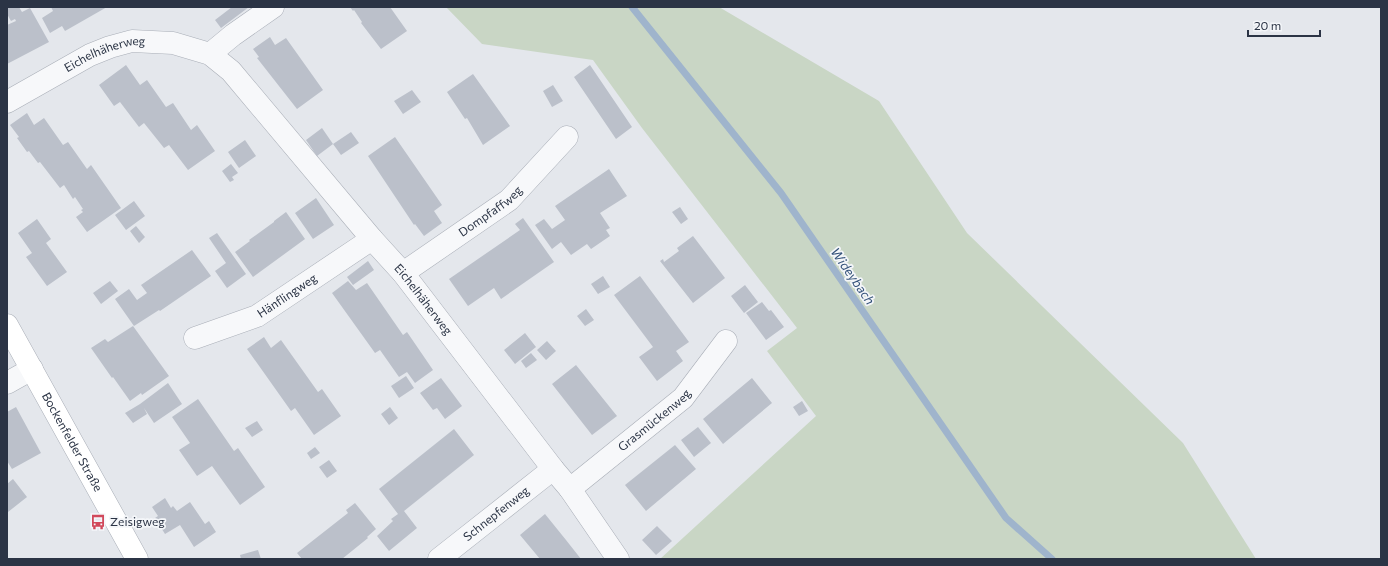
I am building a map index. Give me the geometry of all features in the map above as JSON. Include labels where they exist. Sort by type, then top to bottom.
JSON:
[{"type":"main road","name":"Bockenfelder Straße","points":[[7,325],[137,559]]},
{"type":"street","points":[[210,54],[233,35],[273,7]]},
{"type":"street","name":"Eichelhäherweg","points":[[7,102],[90,55],[110,47],[132,41],[173,43],[210,54],[231,71],[403,274],[570,489],[618,559]]},
{"type":"street","name":"Dompfaffweg","points":[[403,274],[509,200],[567,137]]},
{"type":"street","name":"Hänflingweg","points":[[195,338],[257,316],[372,239]]},
{"type":"street","name":"Grasmückenweg","points":[[570,489],[683,398],[726,341]]},
{"type":"street","points":[[7,384],[32,369]]},
{"type":"street","name":"Schnepfenweg","points":[[439,559],[553,469]]},
{"type":"green space","points":[[446,7],[719,7],[879,101],[967,233],[1183,443],[1256,559],[660,559],[816,416],[767,351],[797,328],[642,128],[593,60],[482,44]]},
{"type":"building","points":[[7,7],[19,7],[22,12],[30,8],[49,42],[7,64],[7,25],[16,21],[15,19],[11,21],[7,14]]},
{"type":"building","points":[[51,7],[107,7],[65,31],[62,26],[50,33],[42,18],[53,11]]},
{"type":"building","points":[[232,7],[249,7],[221,28],[215,20]]},
{"type":"building","points":[[350,7],[390,7],[407,31],[381,49],[361,23],[362,22],[354,10],[353,11]]},
{"type":"building","points":[[270,37],[275,45],[286,38],[323,90],[297,109],[257,58],[259,57],[253,49]]},
{"type":"building","points":[[126,65],[140,85],[147,80],[166,107],[173,103],[191,130],[197,125],[215,151],[188,170],[169,145],[164,148],[144,123],[139,127],[120,102],[114,106],[99,85]]},
{"type":"building","points":[[590,65],[632,127],[616,139],[574,77]]},
{"type":"building","points":[[473,74],[510,126],[483,145],[467,118],[465,119],[447,92]]},
{"type":"building","points":[[553,85],[563,101],[552,107],[543,91]]},
{"type":"building","points":[[412,90],[421,102],[403,114],[394,101]]},
{"type":"building","points":[[27,113],[34,125],[44,118],[63,145],[68,142],[87,169],[91,165],[121,208],[87,232],[76,217],[83,212],[81,210],[83,209],[75,197],[73,199],[64,185],[60,188],[40,162],[38,163],[29,151],[27,152],[17,138],[19,137],[10,125]]},
{"type":"building","points":[[322,128],[333,144],[317,156],[306,140]]},
{"type":"building","points":[[351,132],[359,143],[341,155],[333,144]]},
{"type":"building","points":[[395,137],[442,205],[434,211],[442,223],[424,236],[415,224],[414,225],[368,156]]},
{"type":"building","points":[[245,140],[256,156],[239,168],[228,152]]},
{"type":"building","points":[[231,164],[238,173],[232,177],[234,180],[230,182],[222,171]]},
{"type":"building","points":[[609,169],[627,196],[600,213],[610,228],[606,230],[610,236],[591,249],[587,244],[571,255],[561,242],[552,249],[535,225],[544,219],[552,229],[565,220],[555,206]]},
{"type":"building","points":[[316,198],[334,225],[313,239],[295,213]]},
{"type":"building","points":[[134,201],[145,216],[126,230],[115,215]]},
{"type":"building","points":[[680,207],[688,219],[681,224],[672,212]]},
{"type":"building","points":[[286,212],[305,239],[253,277],[235,252]]},
{"type":"building","points":[[523,218],[554,262],[501,299],[494,288],[468,306],[449,279],[520,230],[515,224]]},
{"type":"building","points":[[37,219],[51,239],[46,243],[67,272],[47,286],[26,257],[32,253],[18,233]]},
{"type":"building","points":[[136,226],[145,237],[139,243],[130,231]]},
{"type":"building","points":[[217,233],[246,274],[227,288],[215,271],[226,263],[209,238]]},
{"type":"building","points":[[693,236],[725,278],[693,303],[660,261],[663,259],[664,262],[679,251],[677,248]]},
{"type":"building","points":[[192,250],[211,276],[160,311],[159,310],[134,326],[115,299],[129,289],[137,300],[147,293],[141,285]]},
{"type":"building","points":[[368,261],[374,270],[353,285],[347,277]]},
{"type":"building","points":[[603,276],[610,287],[598,294],[591,284]]},
{"type":"building","points":[[640,276],[689,342],[676,351],[683,361],[657,381],[639,357],[653,347],[614,295]]},
{"type":"building","points":[[110,281],[118,291],[101,304],[93,293]]},
{"type":"building","points":[[348,281],[356,290],[367,283],[403,335],[407,332],[433,370],[415,383],[407,372],[399,377],[380,350],[375,353],[332,293]]},
{"type":"building","points":[[745,285],[758,302],[744,313],[731,296]]},
{"type":"building","points":[[762,302],[769,311],[771,310],[784,327],[766,340],[746,313]]},
{"type":"building","points":[[586,309],[594,320],[585,326],[577,316]]},
{"type":"building","points":[[133,326],[169,376],[142,395],[141,393],[130,401],[91,348],[105,339],[108,342]]},
{"type":"building","points":[[525,333],[536,347],[515,364],[504,350]]},
{"type":"building","points":[[264,337],[271,348],[281,340],[318,392],[322,389],[341,416],[314,435],[295,408],[291,411],[247,349]]},
{"type":"building","points":[[547,341],[556,351],[546,360],[537,350]]},
{"type":"building","points":[[531,353],[537,360],[526,368],[521,361]]},
{"type":"building","points":[[576,365],[617,416],[592,435],[552,384]]},
{"type":"building","points":[[406,376],[414,388],[399,398],[391,386]]},
{"type":"building","points":[[441,378],[462,406],[445,419],[437,408],[433,410],[420,393]]},
{"type":"building","points":[[752,378],[772,403],[723,444],[703,419]]},
{"type":"building","points":[[168,383],[182,404],[154,423],[144,408],[147,414],[133,423],[125,413],[140,404]]},
{"type":"building","points":[[198,399],[234,451],[238,448],[265,487],[240,505],[212,466],[197,476],[179,450],[190,443],[172,417]]},
{"type":"building","points":[[802,401],[808,411],[799,416],[793,407]]},
{"type":"building","points":[[16,407],[41,453],[12,469],[7,461],[7,412]]},
{"type":"building","points":[[390,407],[398,418],[389,425],[381,414]]},
{"type":"building","points":[[257,421],[263,430],[252,437],[245,428]]},
{"type":"building","points":[[698,427],[711,443],[694,457],[681,440]]},
{"type":"building","points":[[454,429],[474,455],[404,511],[417,528],[389,551],[377,536],[393,521],[391,519],[398,514],[379,489]]},
{"type":"building","points":[[675,445],[696,469],[646,511],[625,485]]},
{"type":"building","points":[[315,447],[320,453],[311,459],[307,453]]},
{"type":"building","points":[[329,460],[337,471],[327,478],[319,467]]},
{"type":"building","points":[[13,479],[27,497],[8,512],[7,484]]},
{"type":"building","points":[[165,498],[171,508],[173,506],[177,511],[190,502],[205,524],[209,521],[216,532],[194,547],[180,525],[165,534],[155,518],[158,516],[152,507]]},
{"type":"building","points":[[355,503],[376,529],[367,537],[368,538],[342,559],[302,559],[297,553],[348,513],[346,510]]},
{"type":"building","points":[[545,514],[581,559],[540,559],[520,535]]},
{"type":"building","points":[[657,526],[672,541],[656,555],[642,540]]},
{"type":"building","points":[[258,550],[261,559],[241,559],[240,555]]},
{"type":"waterway","name":"Wideybach","points":[[632,7],[781,193],[1006,518],[1052,559]]},
{"type":"place","name":"Zeisigweg","points":[[98,522]]}]
